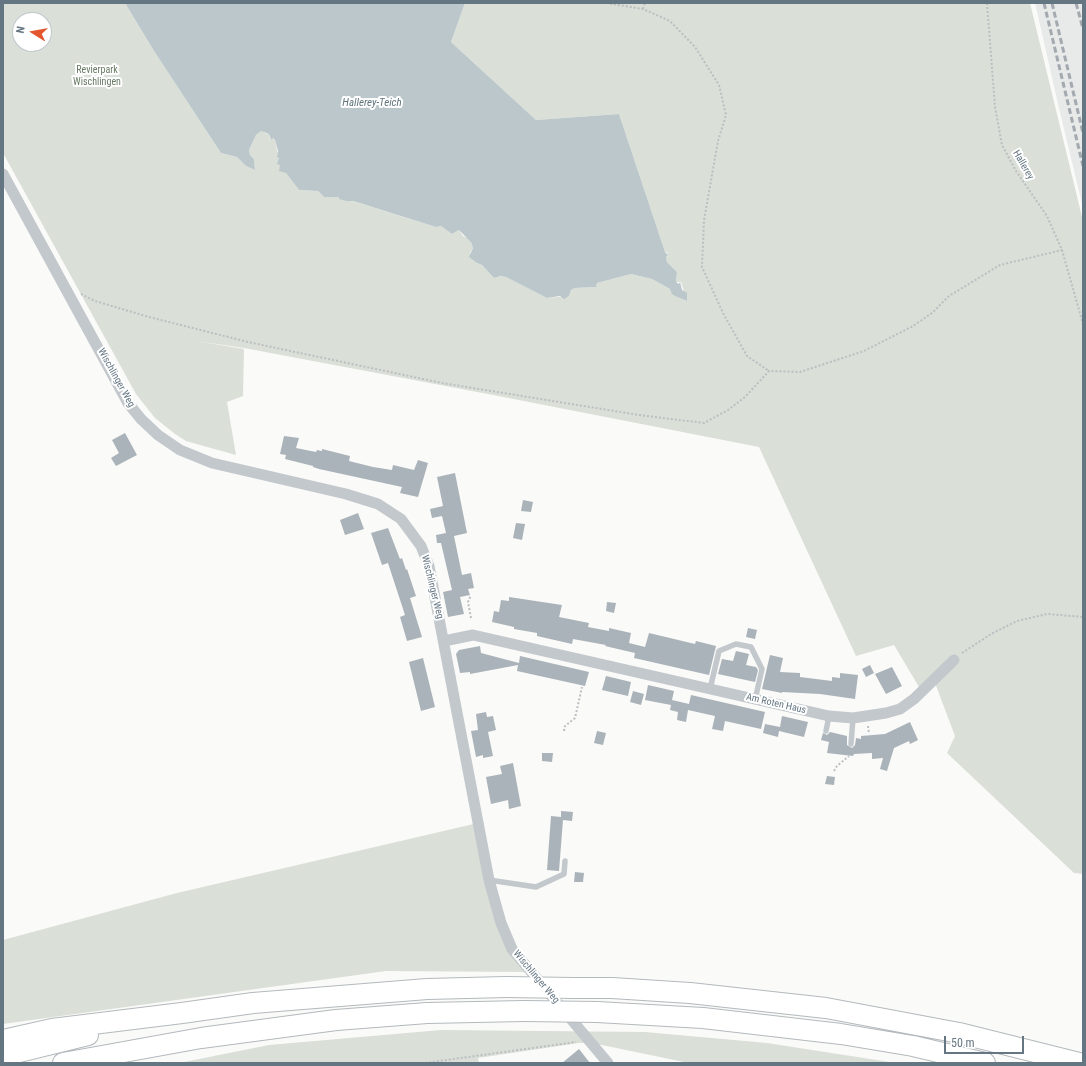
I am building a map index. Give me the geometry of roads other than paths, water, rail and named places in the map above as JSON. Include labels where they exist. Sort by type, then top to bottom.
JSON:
[{"type":"highway","points":[[3,1040],[52,1029],[253,1003],[333,995],[506,987],[612,988],[690,993],[826,1008],[959,1033],[1079,1063]]},
{"type":"highway","points":[[63,1063],[201,1038],[336,1020],[427,1013],[524,1011],[597,1012],[703,1018],[841,1034],[913,1046],[985,1063]]},
{"type":"highway","points":[[3,1056],[182,1013]]},
{"type":"highway","points":[[98,1063],[134,1050]]},
{"type":"street","name":"Wischlinger Weg","points":[[3,174],[128,403],[141,419],[170,444],[193,456],[212,463],[346,494],[378,504],[401,519],[421,546],[429,566],[444,641],[457,719],[489,880],[501,923],[512,949],[608,1063]]},
{"type":"street","name":"Am Roten Haus","points":[[444,641],[473,635],[828,716],[853,718],[886,713],[900,709],[914,699],[954,660]]},
{"type":"lane","points":[[710,689],[719,651],[736,644],[751,647],[762,669],[755,700]]},
{"type":"lane","points":[[826,731],[828,716]]},
{"type":"lane","points":[[851,744],[853,718]]},
{"type":"lane","points":[[489,880],[536,887],[564,874],[566,861]]},
{"type":"water","name":"Hallerey-Teich","points":[[125,3],[465,3],[451,42],[536,120],[619,114],[665,252],[667,254],[669,253],[666,257],[667,262],[677,272],[676,282],[679,284],[680,282],[682,290],[687,293],[687,301],[672,294],[670,289],[652,279],[631,274],[597,283],[596,287],[575,288],[571,290],[569,296],[564,299],[560,296],[547,298],[506,277],[501,276],[494,278],[482,265],[469,257],[473,248],[471,242],[459,230],[452,234],[441,226],[436,227],[353,201],[339,199],[339,197],[324,197],[318,191],[299,190],[286,173],[279,171],[280,165],[277,164],[279,158],[277,157],[278,151],[275,140],[273,138],[271,140],[269,134],[261,131],[256,135],[249,150],[250,155],[254,159],[255,170],[246,166],[237,157],[221,153],[154,51]]},
{"type":"railway","points":[[1044,3],[1083,166]]},
{"type":"railway","points":[[1052,3],[1083,133]]},
{"type":"railway","points":[[1076,3],[1083,29]]},
{"type":"park label","name":"Revierpark Wischlingen","points":[[97,76]]}]
